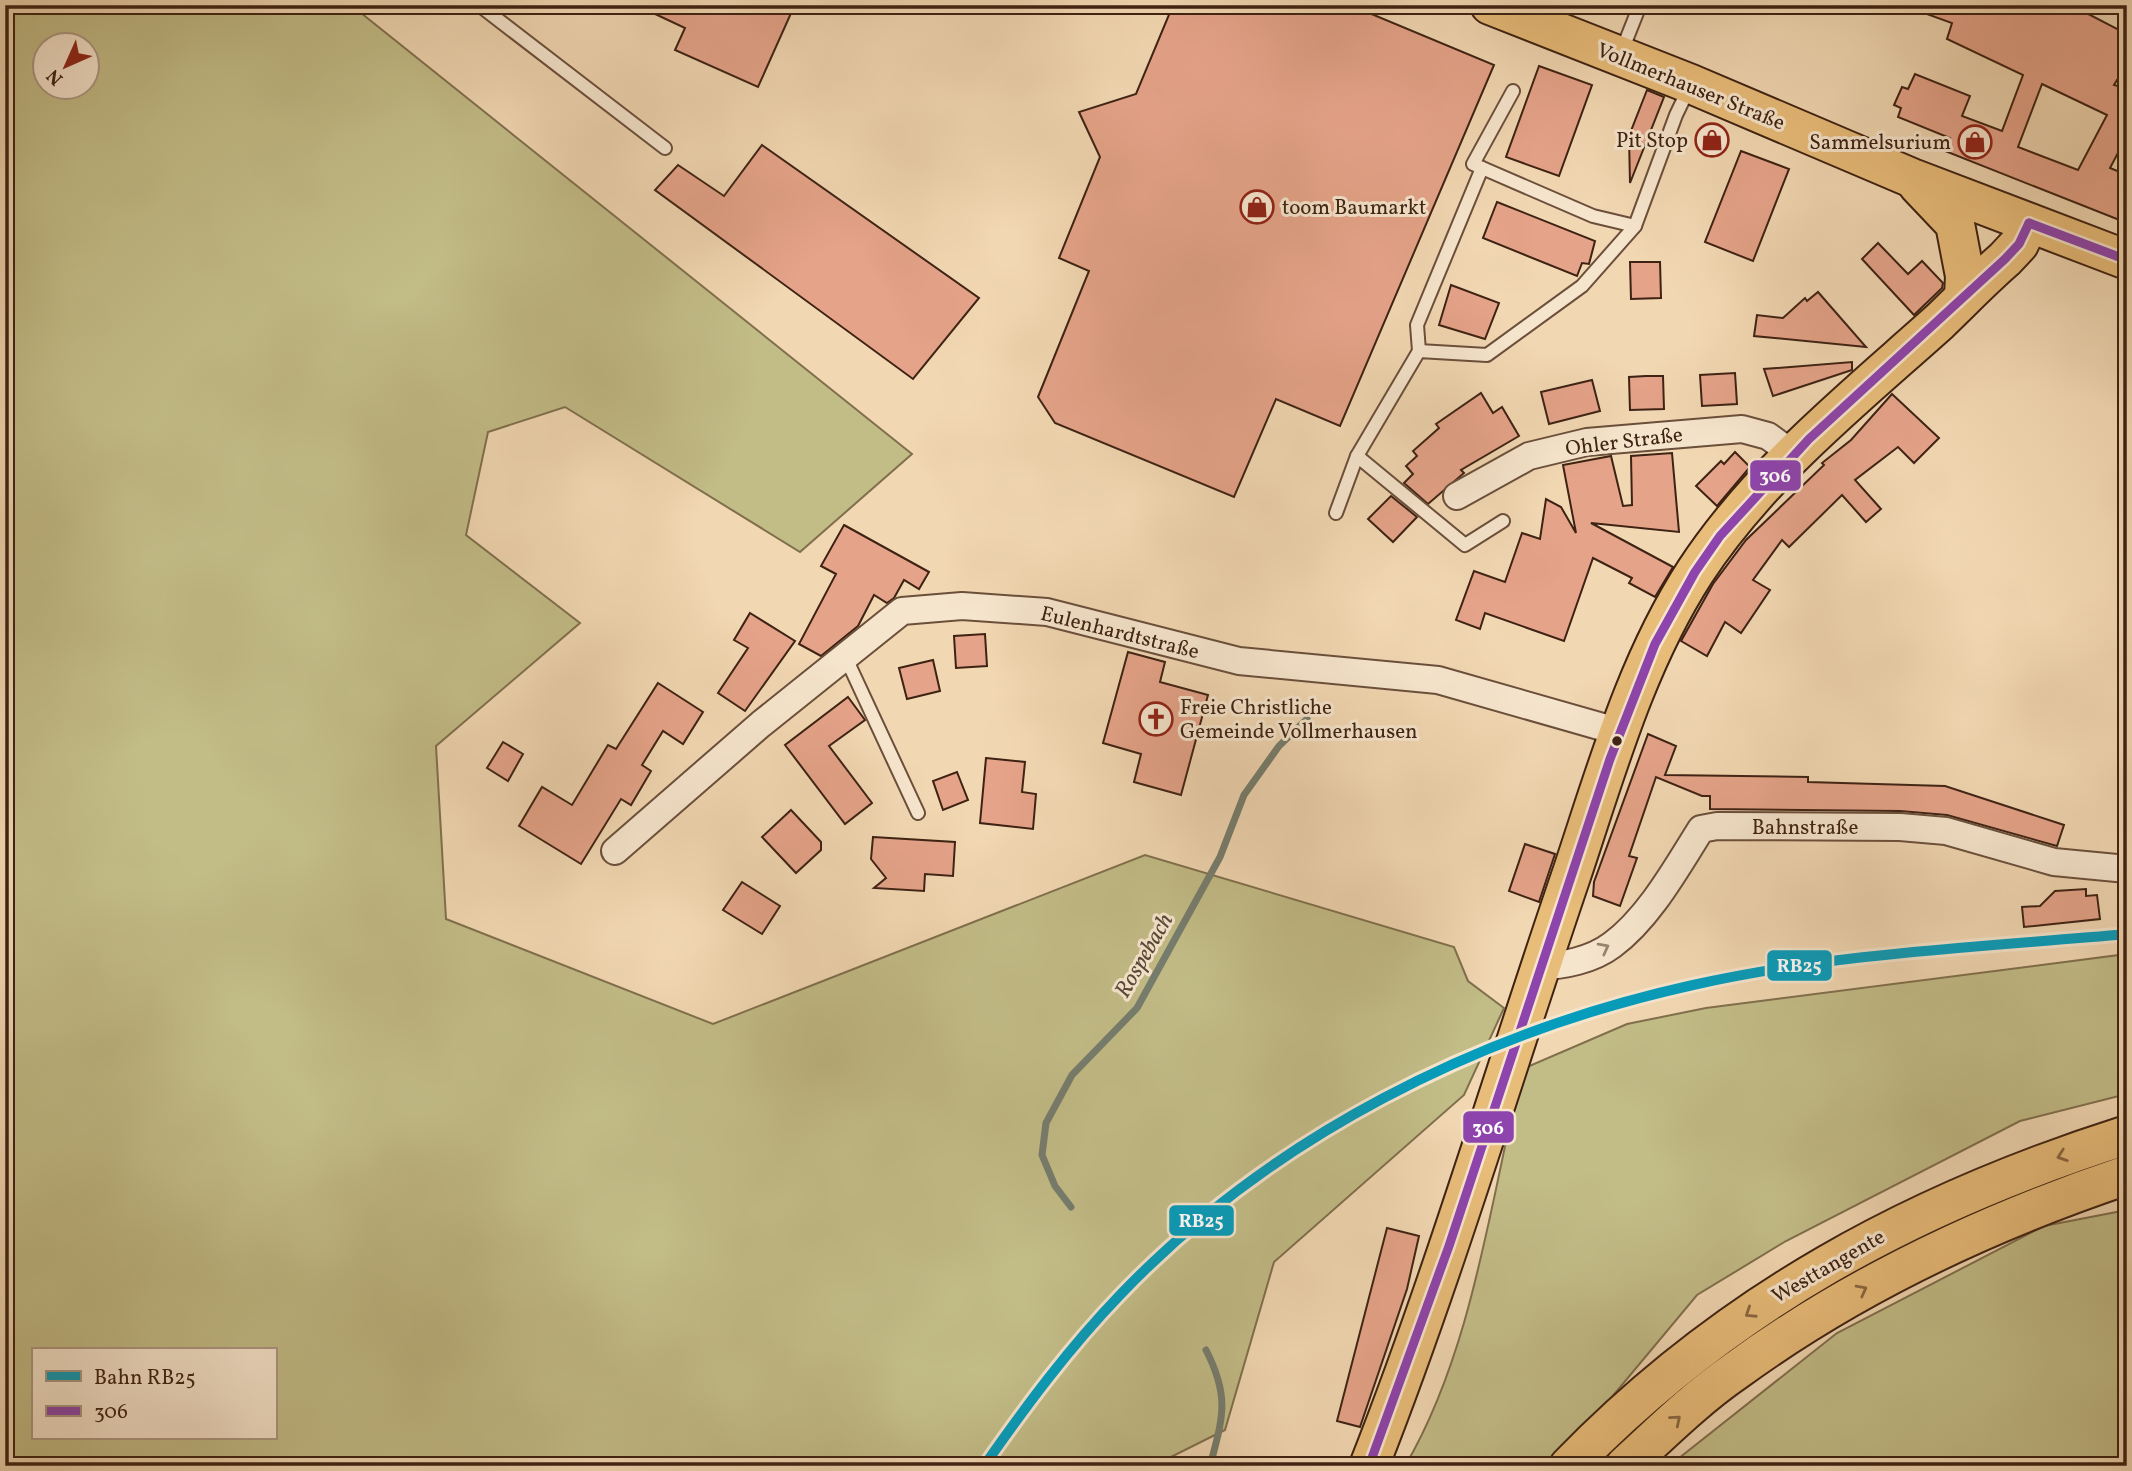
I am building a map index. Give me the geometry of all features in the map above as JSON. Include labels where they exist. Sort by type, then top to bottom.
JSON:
[{"type":"main road","name":"Vollmerhauser Straße","points":[[1490,5],[1691,84],[1912,178],[2127,260]]},
{"type":"main road","points":[[1912,178],[1955,223],[1965,276],[1964,296]]},
{"type":"main road","points":[[1366,1461],[1408,1370],[1540,966],[1620,732],[1650,653],[1696,570],[1739,514],[1852,396],[2019,244],[2029,223]]},
{"type":"main road","name":"Westtangente","points":[[1570,1466],[1595,1439],[1713,1337],[1819,1269],[1913,1217],[2056,1157],[2127,1135]]},
{"type":"main road","name":"Westtangente","points":[[1625,1466],[1732,1372],[1839,1303],[1946,1246],[2053,1200],[2127,1175]]},
{"type":"street","name":"Ohler Straße","points":[[1457,496],[1529,456],[1587,442],[1742,429],[1768,436],[1794,455]]},
{"type":"street","name":"Eulenhardtstraße","points":[[615,851],[761,723],[902,611],[962,606],[1047,612],[1239,662],[1438,680],[1620,732]]},
{"type":"street","name":"Bahnstraße","points":[[1540,966],[1562,966],[1611,946],[1642,915],[1701,829],[1717,826],[1900,827],[1946,831],[2054,862],[2127,869]]},
{"type":"lane","points":[[479,5],[665,148]]},
{"type":"lane","points":[[1619,56],[1640,5]]},
{"type":"lane","points":[[1419,351],[1487,355],[1582,286],[1635,226],[1676,115],[1691,84]]},
{"type":"lane","points":[[1513,91],[1473,164],[1592,216],[1635,226]]},
{"type":"lane","points":[[1336,513],[1357,456],[1419,351],[1417,325],[1482,168]]},
{"type":"lane","points":[[1357,456],[1465,545],[1503,521]]},
{"type":"lane","points":[[845,656],[918,813]]},
{"type":"shaded area","points":[[5,5],[351,5],[912,454],[800,552],[565,407],[488,432],[466,535],[580,623],[436,746],[446,919],[713,1024],[1145,855],[1454,947],[1468,981],[1504,1008],[1464,1095],[1274,1262],[1225,1430],[1153,1466],[5,1466]]},
{"type":"shaded area","points":[[2127,954],[2127,1094],[2020,1121],[1786,1241],[1697,1295],[1581,1434],[1548,1466],[1405,1466],[1427,1424],[1460,1335],[1474,1288],[1515,1100],[1527,1067],[1627,1024],[1706,1008]]},
{"type":"shaded area","points":[[2127,1210],[2127,1466],[1669,1466],[1837,1333],[2044,1226]]},
{"type":"building","points":[[636,5],[778,5],[792,11],[758,87],[675,50],[685,28]]},
{"type":"building","name":"toom Baumarkt","points":[[1173,5],[1350,5],[1494,65],[1340,426],[1276,399],[1234,497],[1055,423],[1038,397],[1089,271],[1059,258],[1100,157],[1079,112],[1136,94]]},
{"type":"building","points":[[1911,5],[2071,5],[2127,34],[2127,64],[2114,85],[2121,87],[2127,77],[2127,136],[2110,168],[2127,175],[2127,223],[1945,151],[1950,138],[1898,117],[1901,108],[1894,105],[1902,87],[1908,89],[1915,74],[1970,96],[1962,116],[2002,131],[2023,75],[1947,39],[1952,23],[1910,8]],"holes":[[[2042,84],[2107,115],[2078,170],[2018,147]]]},
{"type":"building","points":[[1539,66],[1592,85],[1559,176],[1506,157]]},
{"type":"building","points":[[1647,90],[1664,97],[1630,183],[1629,136]]},
{"type":"building","points":[[762,145],[979,298],[913,379],[655,190],[678,165],[724,196]]},
{"type":"building","points":[[1741,151],[1789,169],[1753,261],[1705,242]]},
{"type":"building","points":[[1497,202],[1595,241],[1589,264],[1582,263],[1577,276],[1483,238]]},
{"type":"building","points":[[1878,243],[1908,274],[1922,261],[1943,283],[1942,288],[1914,315],[1862,259]]},
{"type":"building","points":[[1630,262],[1660,262],[1661,298],[1631,299]]},
{"type":"building","points":[[1451,285],[1499,303],[1485,339],[1439,325]]},
{"type":"building","points":[[1818,292],[1866,347],[1754,336],[1757,315],[1783,318],[1805,298],[1807,301]]},
{"type":"building","points":[[1852,362],[1852,370],[1773,396],[1764,369]]},
{"type":"building","points":[[1735,373],[1737,404],[1702,406],[1700,375]]},
{"type":"building","points":[[1663,376],[1664,409],[1630,410],[1629,377]]},
{"type":"building","points":[[1592,380],[1600,411],[1549,424],[1541,392]]},
{"type":"building","points":[[1481,393],[1493,413],[1502,407],[1519,436],[1461,470],[1464,473],[1428,504],[1404,483],[1413,474],[1406,466],[1417,456],[1413,451],[1439,428],[1436,424]]},
{"type":"building","points":[[1892,394],[1939,438],[1914,463],[1898,447],[1855,480],[1881,509],[1866,522],[1842,495],[1789,547],[1782,540],[1753,580],[1770,590],[1741,633],[1725,622],[1707,656],[1681,641],[1713,584],[1746,540],[1824,465],[1822,463],[1851,440]]},
{"type":"building","points":[[1735,452],[1750,467],[1717,506],[1696,486],[1721,461],[1724,464]]},
{"type":"building","points":[[1672,453],[1679,532],[1591,523],[1673,567],[1655,597],[1629,583],[1632,578],[1593,558],[1564,641],[1485,613],[1480,629],[1456,620],[1474,571],[1505,582],[1522,533],[1540,539],[1546,499],[1561,507],[1576,533],[1563,465],[1611,456],[1623,506],[1632,505],[1631,456]]},
{"type":"building","points":[[1391,496],[1417,517],[1393,542],[1368,519]]},
{"type":"building","points":[[844,525],[929,572],[919,589],[904,580],[894,598],[887,603],[874,595],[858,626],[821,656],[799,644],[836,574],[821,566]]},
{"type":"building","points":[[750,613],[795,641],[745,711],[718,693],[748,648],[734,640]]},
{"type":"building","points":[[985,634],[987,666],[956,668],[954,636]]},
{"type":"building","name":"Freie Christliche Gemeinde Vollmerhausen","points":[[1128,652],[1165,662],[1160,682],[1208,695],[1181,795],[1134,782],[1141,754],[1103,743]]},
{"type":"building","points":[[933,660],[940,691],[907,699],[899,668]]},
{"type":"building","points":[[658,683],[703,712],[683,744],[663,731],[642,765],[651,771],[631,805],[621,799],[581,864],[519,826],[542,787],[572,805],[608,745],[616,749]]},
{"type":"building","points":[[848,697],[865,720],[829,746],[872,803],[845,824],[785,745]]},
{"type":"building","points":[[1648,734],[1676,746],[1665,775],[1808,777],[1808,782],[1945,786],[2064,825],[2057,846],[1947,815],[1900,811],[1710,809],[1710,796],[1702,796],[1656,777],[1629,856],[1637,858],[1620,906],[1593,896],[1594,882]]},
{"type":"building","points":[[503,742],[523,754],[508,781],[487,768]]},
{"type":"building","points":[[986,758],[1025,762],[1022,792],[1036,794],[1033,829],[980,823]]},
{"type":"building","points":[[957,772],[968,800],[943,810],[933,781]]},
{"type":"building","points":[[791,810],[821,842],[821,850],[796,873],[762,837]]},
{"type":"building","points":[[873,837],[955,842],[953,876],[925,874],[924,891],[874,888],[886,878],[871,859]]},
{"type":"building","points":[[1525,844],[1555,854],[1539,902],[1509,891]]},
{"type":"building","points":[[742,882],[780,906],[762,934],[723,910]]},
{"type":"building","points":[[2086,889],[2086,896],[2097,895],[2100,919],[2024,927],[2022,907],[2040,906],[2055,891]]},
{"type":"building","points":[[1387,1228],[1419,1236],[1407,1289],[1360,1427],[1337,1421]]},
{"type":"waterway","name":"Rospebach","points":[[1071,1207],[1055,1186],[1042,1155],[1046,1123],[1072,1075],[1137,1008],[1220,857],[1244,795],[1279,746],[1307,719]]},
{"type":"waterway","name":"Rospebach","points":[[1206,1350],[1219,1381],[1222,1407],[1210,1466]]},
{"type":"waterway","points":[[5,1465],[15,1466]]},
{"type":"rail line","name":"RB25","points":[[984,1466],[1083,1336],[1120,1295],[1180,1238],[1244,1186],[1312,1139],[1384,1098],[1458,1062],[1535,1031],[1613,1005],[1746,974],[1909,952],[2127,934]]},
{"type":"transit line","name":"306","points":[[2029,223],[2127,260]]},
{"type":"transit line","name":"306","points":[[1369,1466],[1449,1246],[1610,759],[1655,644],[1695,572],[1720,536],[1809,439],[2005,259],[2019,244],[2029,223]]},
{"type":"place","name":"Pit Stop","points":[[1712,140]]},
{"type":"place","name":"Sammelsurium","points":[[1975,142]]},
{"type":"place","name":"toom Baumarkt","points":[[1257,207]]},
{"type":"place","name":"Freie Christliche Gemeinde Vollmerhausen","points":[[1156,719]]}]
